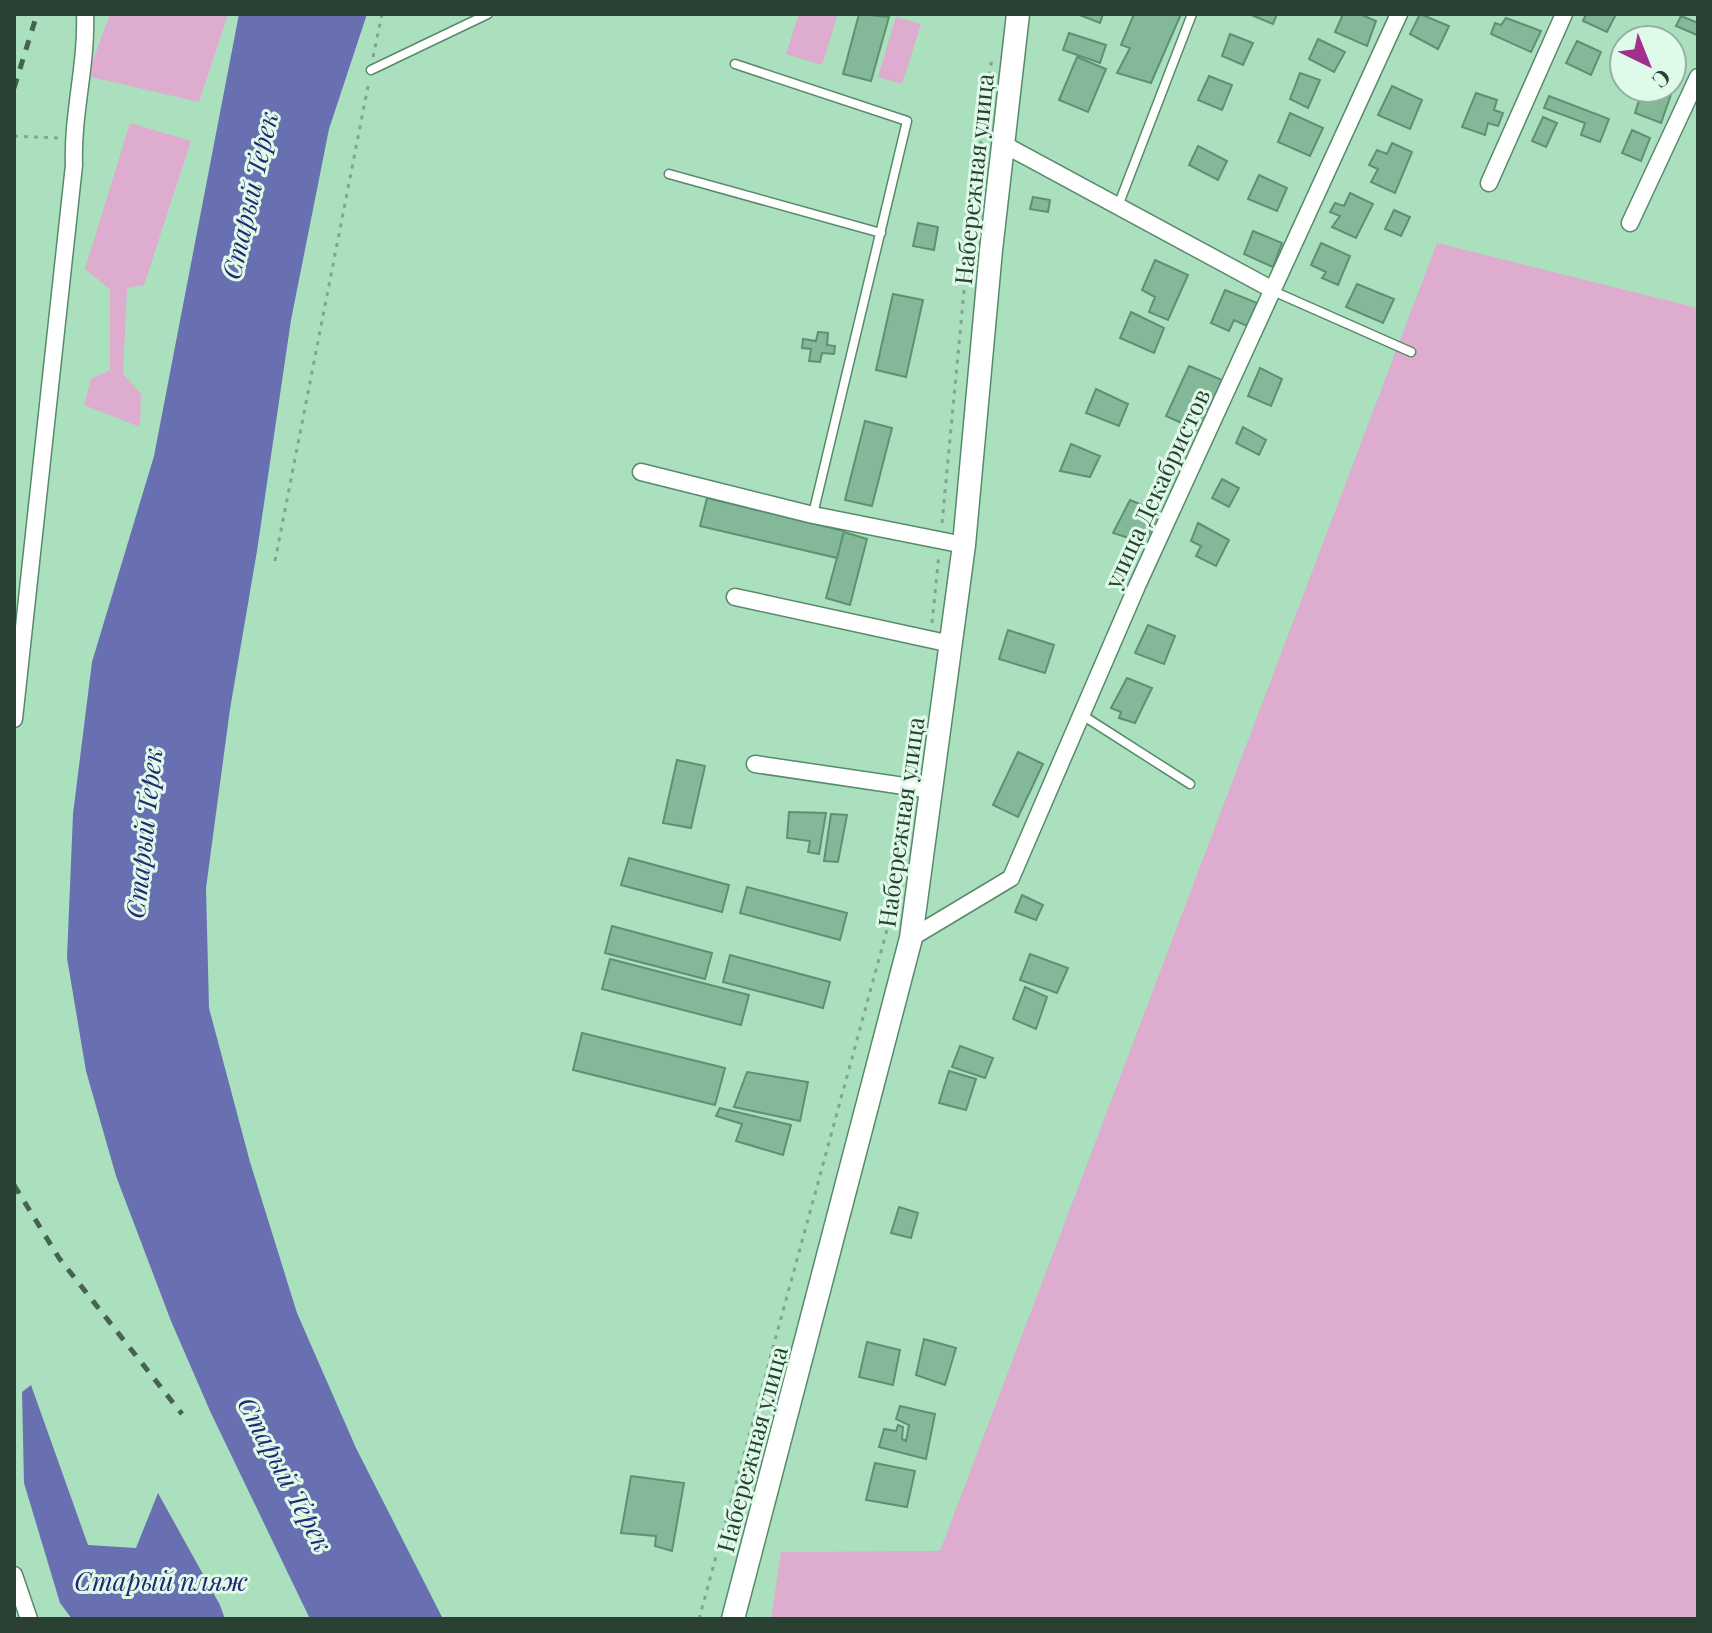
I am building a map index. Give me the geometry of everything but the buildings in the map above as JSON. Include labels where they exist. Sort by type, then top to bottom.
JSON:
[{"type":"main road","name":"Набережная улица","points":[[733,1619],[911,938],[917,788],[941,639],[964,545],[1018,14]]},
{"type":"street","points":[[14,719],[74,165],[73,138],[86,43],[85,14]]},
{"type":"street","name":"улица Декабристов","points":[[911,938],[1011,878],[1144,571],[1399,14]]},
{"type":"street","points":[[1489,183],[1564,14]]},
{"type":"street","points":[[1630,223],[1698,77]]},
{"type":"street","points":[[1003,144],[1273,290]]},
{"type":"street","points":[[641,472],[813,515],[964,545]]},
{"type":"street","points":[[735,597],[941,639]]},
{"type":"street","points":[[755,764],[917,788]]},
{"type":"street","points":[[14,1575],[29,1619]]},
{"type":"lane","points":[[371,70],[488,14]]},
{"type":"lane","points":[[1118,206],[1192,14]]},
{"type":"lane","points":[[735,64],[907,121],[813,515]]},
{"type":"lane","points":[[669,174],[881,233]]},
{"type":"lane","points":[[1273,290],[1411,352]]},
{"type":"lane","points":[[1081,714],[1190,784]]},
{"type":"path","points":[[275,561],[382,14]]},
{"type":"path","points":[[941,639],[940,540],[971,217],[994,45]]},
{"type":"path","points":[[14,136],[73,138]]},
{"type":"path","points":[[699,1619],[891,915],[917,788],[916,750]]},
{"type":"shaded area","points":[[110,14],[228,14],[199,102],[87,76]]},
{"type":"shaded area","points":[[799,14],[837,17],[822,65],[786,54]]},
{"type":"shaded area","points":[[896,17],[921,24],[902,84],[878,77]]},
{"type":"shaded area","points":[[130,123],[191,141],[144,285],[127,288],[123,374],[141,394],[140,427],[84,405],[91,379],[110,370],[110,289],[85,269]]},
{"type":"shaded area","points":[[1437,243],[1698,308],[1698,1619],[771,1619],[781,1552],[940,1551]]},
{"type":"water","name":"Старый Терек","points":[[239,14],[367,14],[329,129],[291,320],[230,709],[206,888],[209,1008],[250,1162],[297,1313],[356,1448],[443,1619],[310,1619],[210,1411],[171,1321],[116,1176],[86,1071],[67,958],[73,814],[92,662],[154,456]]},
{"type":"water","name":"Старый пляж","points":[[31,1385],[88,1545],[136,1548],[158,1493],[225,1619],[72,1619],[60,1603],[24,1483],[22,1392]]},
{"type":"railway","points":[[14,88],[37,14]]},
{"type":"railway","points":[[14,1185],[59,1258],[182,1414]]}]
